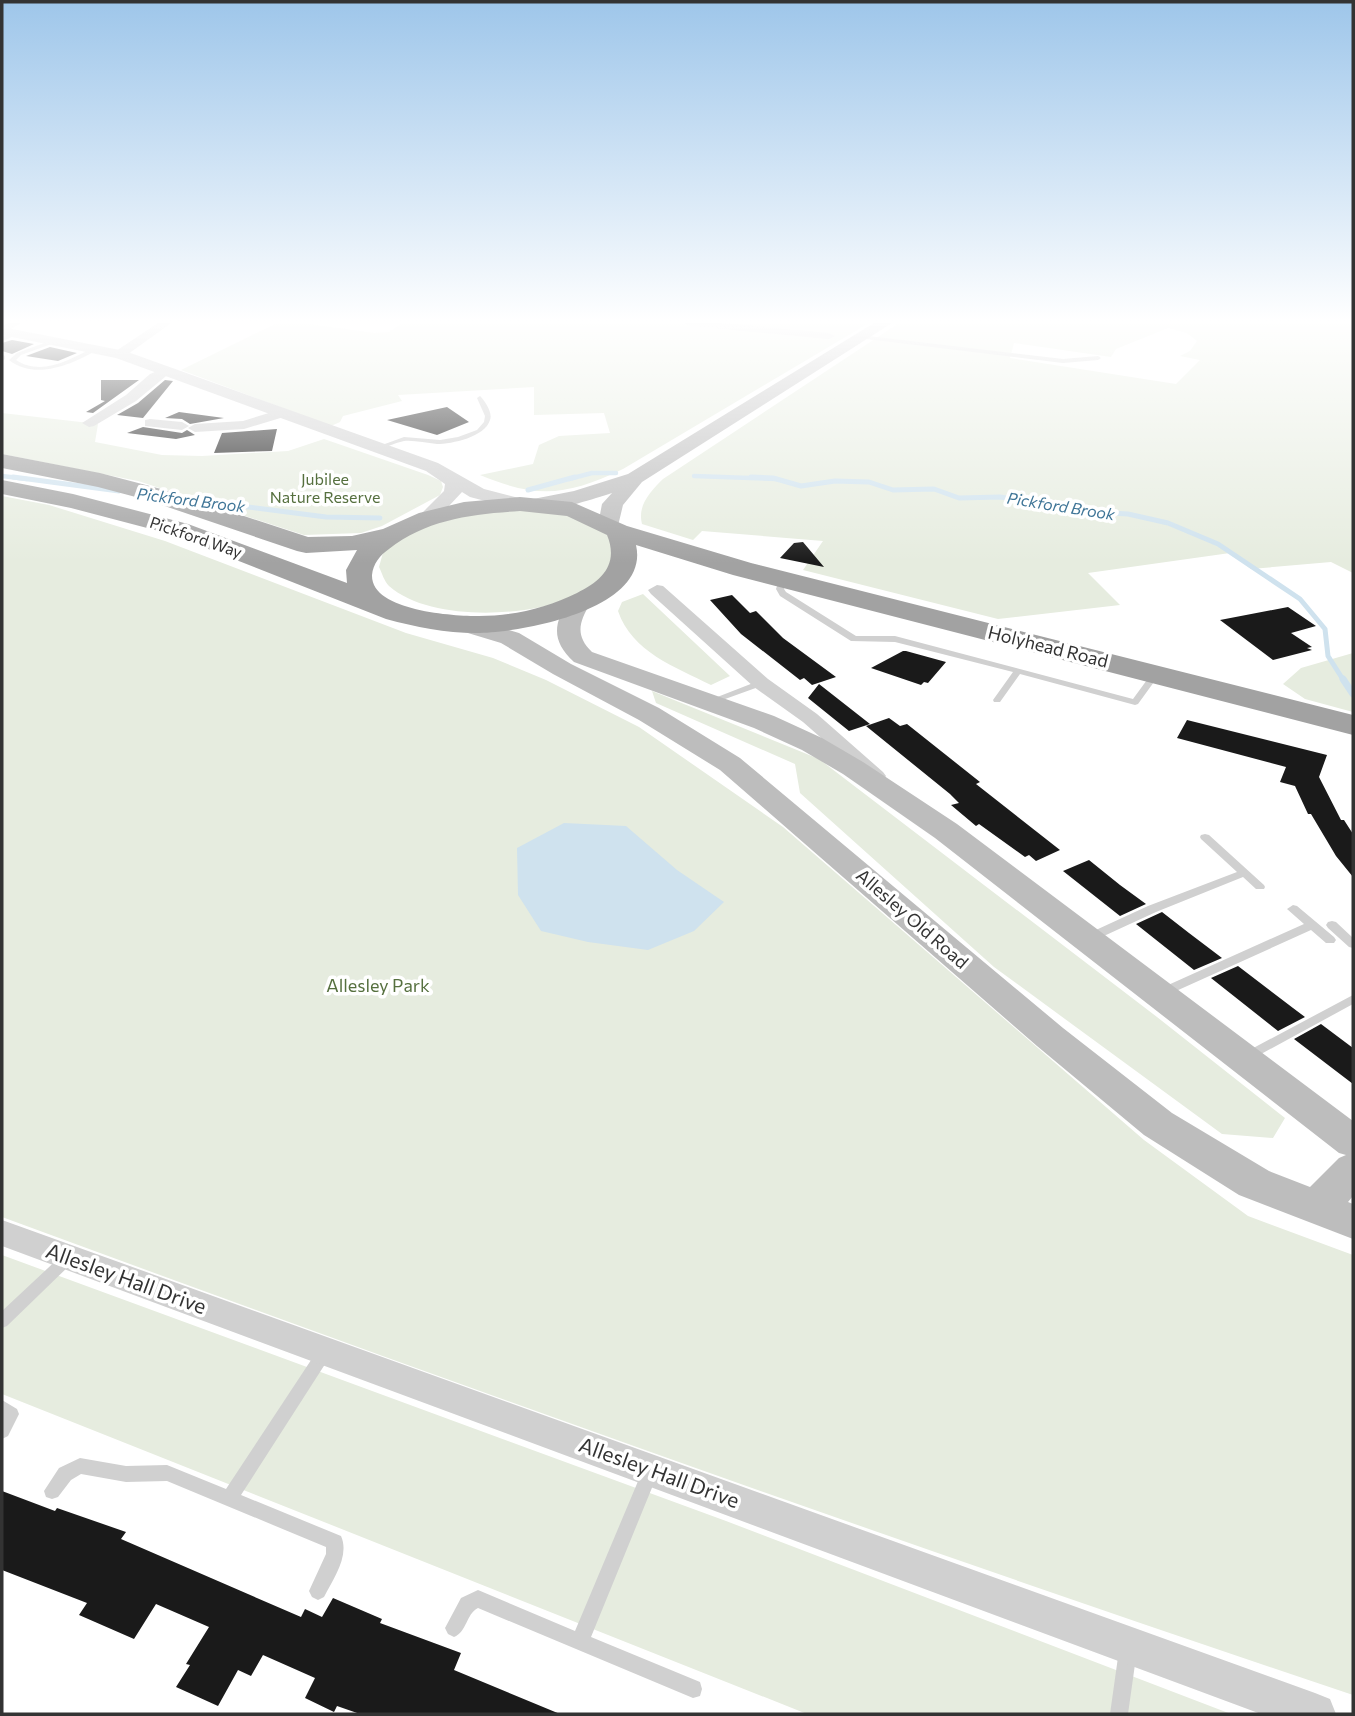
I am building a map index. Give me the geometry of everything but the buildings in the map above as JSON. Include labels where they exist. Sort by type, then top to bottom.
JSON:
[{"type":"highway","name":"Pickford Way","points":[[2,461],[156,495],[284,540],[306,545],[352,544],[392,534]]},
{"type":"highway","name":"Pickford Way","points":[[2,486],[73,501],[179,529],[415,618],[467,625]]},
{"type":"highway","name":"Holyhead Road","points":[[392,534],[427,518],[478,507],[527,504],[572,509],[613,528],[743,569],[1353,725]]},
{"type":"highway","points":[[613,528],[626,554],[625,566],[618,579]]},
{"type":"highway","points":[[384,607],[367,594],[360,584],[359,574],[369,553],[392,534]]},
{"type":"highway","name":"Holyhead Road","points":[[467,625],[524,620],[578,604],[618,579],[641,569],[693,564],[743,569]]},
{"type":"main road","points":[[527,504],[590,494],[635,478],[755,403]]},
{"type":"main road","points":[[613,528],[613,504],[635,478]]},
{"type":"main road","points":[[578,604],[570,616],[566,632],[572,648],[583,657],[711,701],[812,744],[902,800],[1353,1142]]},
{"type":"main road","name":"Allesley Old Road","points":[[467,625],[510,638],[562,669],[649,713],[730,764],[1050,1037],[1158,1125],[1254,1183],[1337,1215]]},
{"type":"main road","points":[[1337,1215],[1325,1199],[1353,1169]]},
{"type":"street","points":[[89,423],[122,403]]},
{"type":"street","points":[[254,403],[450,476],[477,493],[527,504]]},
{"type":"street","points":[[150,424],[224,428],[282,413]]},
{"type":"street","points":[[427,518],[453,493],[454,484],[450,476]]},
{"type":"street","points":[[657,590],[761,683],[810,718],[902,800]]},
{"type":"street","name":"Allesley Hall Drive","points":[[2,1233],[1315,1714]]},
{"type":"lane","points":[[377,448],[404,439],[440,443],[471,435],[484,426],[488,419],[482,403]]},
{"type":"lane","points":[[783,579],[780,589],[783,594],[854,639],[895,639],[1135,702],[1155,675]]},
{"type":"lane","points":[[997,700],[1018,671]]},
{"type":"lane","points":[[711,701],[761,683]]},
{"type":"lane","points":[[1205,837],[1223,851],[1242,874],[1260,887]]},
{"type":"lane","points":[[1086,939],[1152,909],[1242,874]]},
{"type":"lane","points":[[1293,909],[1330,940]]},
{"type":"lane","points":[[1158,994],[1312,925]]},
{"type":"lane","points":[[1332,925],[1353,944]]},
{"type":"lane","points":[[1244,1059],[1353,999]]},
{"type":"lane","points":[[2,1321],[68,1258]]},
{"type":"lane","points":[[230,1497],[324,1352]]},
{"type":"lane","points":[[2,1407],[11,1414],[2,1431]]},
{"type":"lane","points":[[52,1491],[65,1474],[80,1466],[125,1474],[167,1473],[335,1542],[335,1555],[318,1591]]},
{"type":"lane","points":[[580,1641],[651,1471]]},
{"type":"lane","points":[[454,1628],[467,1604],[478,1599],[693,1689]]},
{"type":"lane","points":[[1119,1714],[1129,1644]]},
{"type":"green space","points":[[270,403],[394,403],[343,416],[340,422],[331,426]]},
{"type":"green space","points":[[534,403],[734,403],[623,469],[585,485],[536,491],[500,483],[480,475],[533,464],[539,445],[559,436],[610,433],[604,413],[534,415]]},
{"type":"green space","points":[[778,403],[1353,403],[1353,573],[1331,562],[1251,569],[1230,553],[1088,573],[1120,605],[998,619],[803,570],[823,541],[702,531],[693,540],[642,524],[641,511],[650,494],[663,479]]},
{"type":"green space","name":"Jubilee Nature Reserve","points":[[2,413],[98,424],[95,442],[162,455],[202,456],[288,451],[324,439],[428,475],[441,481],[443,487],[440,495],[382,526],[361,533],[304,535],[138,481],[2,454]]},
{"type":"green space","name":"Allesley Park","points":[[2,496],[49,505],[165,541],[406,633],[493,658],[546,680],[639,727],[783,827],[1144,1140],[1248,1216],[1353,1255],[1353,1695],[676,1461],[2,1217]]},
{"type":"green space","points":[[496,507],[566,512],[613,535],[617,568],[587,590],[567,600],[525,610],[501,612],[451,610],[427,605],[406,597],[387,584],[379,567],[384,549],[401,533]]},
{"type":"green space","points":[[643,594],[730,676],[711,685],[644,648],[633,637],[618,611],[622,602]]},
{"type":"green space","points":[[1353,653],[1353,712],[1305,699],[1283,684],[1301,668]]},
{"type":"green space","points":[[652,691],[819,759],[1285,1118],[1273,1138],[1222,1134],[994,967],[800,793],[795,764],[656,703]]},
{"type":"green space","points":[[2,1255],[726,1521],[1231,1714],[807,1714],[2,1394]]},
{"type":"water","points":[[564,823],[626,826],[677,870],[724,902],[694,931],[648,950],[588,942],[541,931],[518,895],[517,848]]},
{"type":"waterway","name":"Pickford Brook","points":[[569,479],[592,473],[616,473]]},
{"type":"waterway","name":"Pickford Brook","points":[[2,476],[27,479]]},
{"type":"waterway","name":"Pickford Brook","points":[[694,476],[776,479]]},
{"type":"waterway","name":"Pickford Brook","points":[[13,477],[119,491]]},
{"type":"waterway","name":"Pickford Brook","points":[[528,490],[575,477]]},
{"type":"waterway","name":"Pickford Brook","points":[[751,477],[776,479]]},
{"type":"waterway","name":"Pickford Brook","points":[[776,479],[801,486],[835,481],[869,482],[893,490],[934,489],[959,498],[1000,497],[1093,512],[1128,514],[1168,523],[1218,544],[1300,599],[1325,629],[1328,656],[1344,681]]},
{"type":"waterway","name":"Pickford Brook","points":[[186,499],[326,517],[380,518]]},
{"type":"waterway","name":"Pickford Brook","points":[[1343,679],[1353,694]]}]
